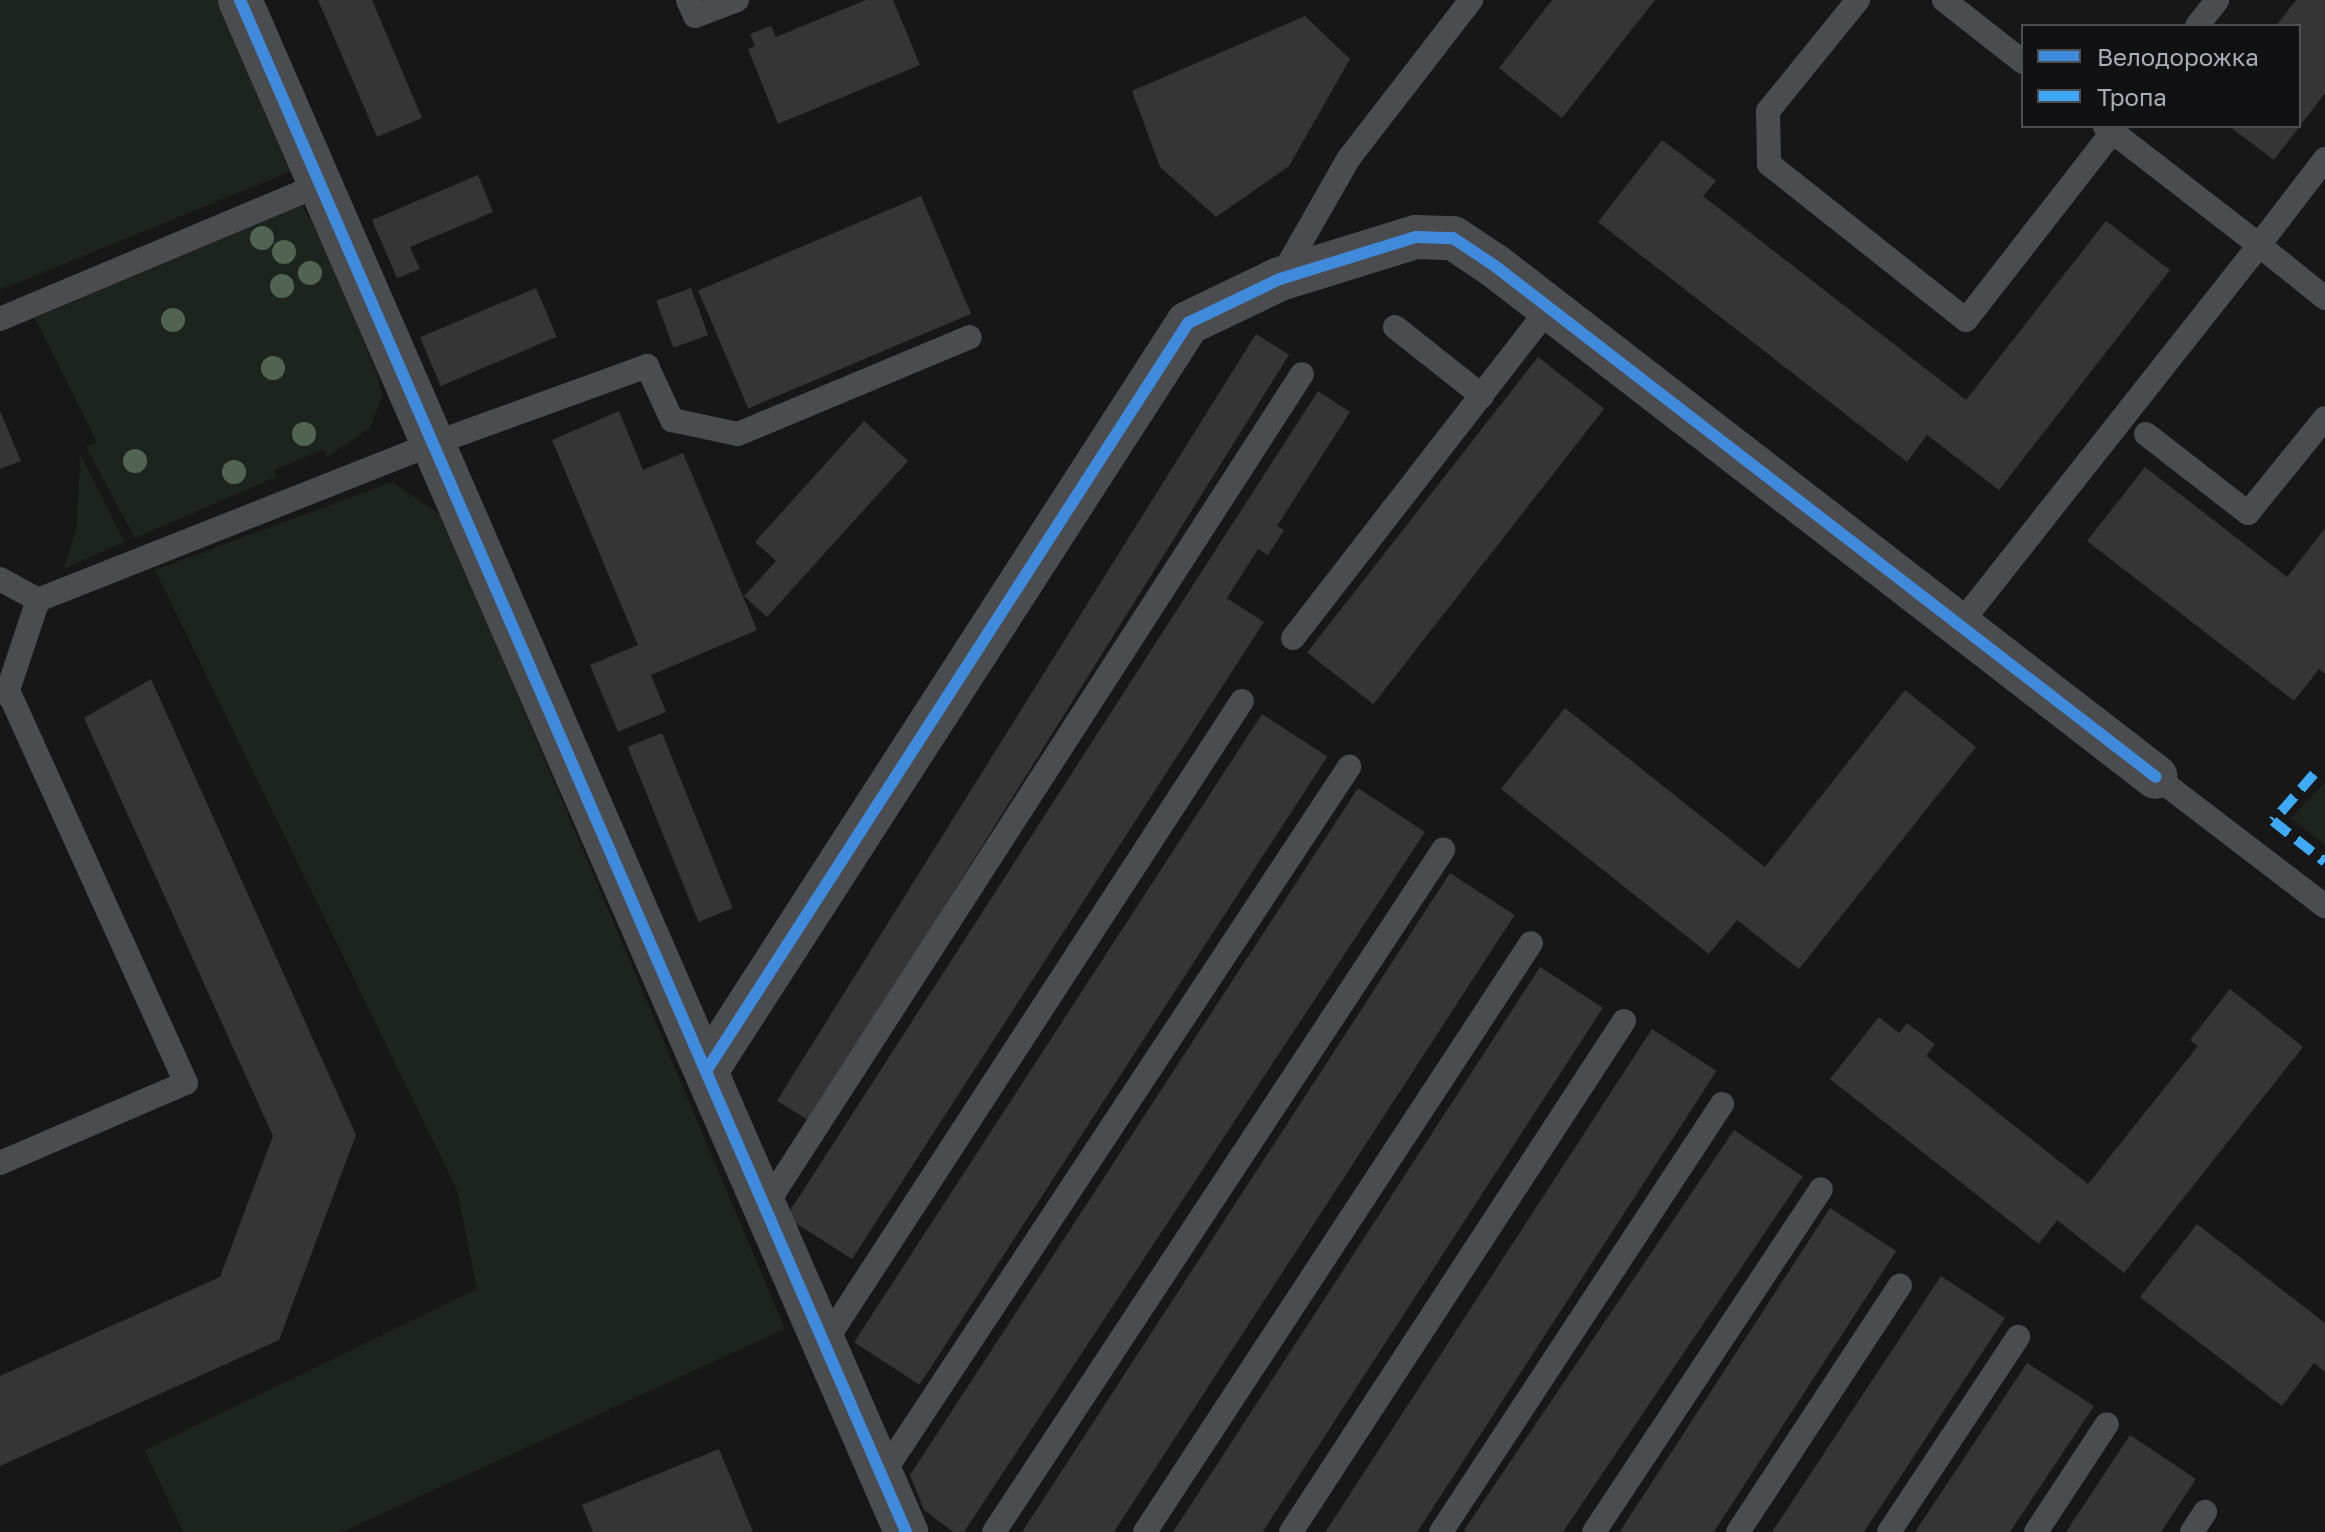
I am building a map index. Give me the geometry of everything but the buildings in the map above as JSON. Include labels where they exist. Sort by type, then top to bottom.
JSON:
[{"type":"street","points":[[240,0],[316,186],[768,1202],[884,1472],[906,1532]]},
{"type":"street","points":[[708,1068],[1188,323],[1280,279],[1416,237],[1453,238],[2156,777]]},
{"type":"lane","points":[[688,0],[695,16],[737,0]]},
{"type":"lane","points":[[1280,279],[1349,158],[1471,0]]},
{"type":"lane","points":[[1858,0],[1768,111],[1769,164],[1966,320],[2112,128],[2325,298]]},
{"type":"lane","points":[[1944,0],[2021,60]]},
{"type":"lane","points":[[2199,24],[2217,0]]},
{"type":"lane","points":[[1960,624],[2325,159]]},
{"type":"lane","points":[[0,319],[316,186]]},
{"type":"lane","points":[[1293,638],[1548,309]]},
{"type":"lane","points":[[1395,327],[1482,396]]},
{"type":"lane","points":[[0,1163],[186,1083],[4,691],[38,600],[432,444],[647,366],[672,420],[738,434],[970,337]]},
{"type":"lane","points":[[768,1202],[1302,374]]},
{"type":"lane","points":[[2146,434],[2248,513],[2325,418]]},
{"type":"lane","points":[[0,579],[38,600]]},
{"type":"lane","points":[[827,1339],[1242,701]]},
{"type":"lane","points":[[884,1472],[1349,767]]},
{"type":"lane","points":[[2156,777],[2325,906]]},
{"type":"lane","points":[[994,1532],[1443,850]]},
{"type":"lane","points":[[1145,1532],[1531,943]]},
{"type":"lane","points":[[1291,1532],[1624,1021]]},
{"type":"lane","points":[[1441,1532],[1722,1104]]},
{"type":"lane","points":[[1594,1532],[1821,1189]]},
{"type":"lane","points":[[1738,1532],[1900,1285]]},
{"type":"lane","points":[[1889,1532],[2018,1337]]},
{"type":"lane","points":[[2036,1532],[2107,1424]]},
{"type":"shaded area","points":[[0,0],[220,0],[294,170],[0,290]]},
{"type":"shaded area","points":[[302,205],[335,265],[378,378],[382,396],[370,428],[327,457],[324,450],[274,470],[276,477],[135,538],[86,447],[97,442],[35,318]]},
{"type":"shaded area","points":[[80,453],[124,542],[64,569],[77,526]]},
{"type":"shaded area","points":[[392,482],[442,516],[785,1329],[342,1532],[183,1532],[145,1450],[477,1289],[457,1190],[155,570]]},
{"type":"shaded area","points":[[2325,782],[2325,845],[2291,818]]},
{"type":"marked path","points":[[2314,774],[2273,821],[2325,862]]},
{"type":"cycle path","points":[[240,0],[906,1532]]},
{"type":"cycle path","points":[[708,1068],[1188,323],[1280,279],[1416,237],[1453,238],[1495,266],[2156,777]]}]
